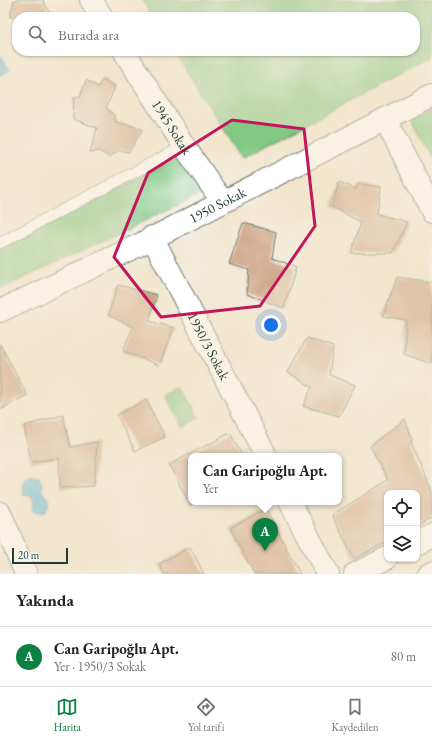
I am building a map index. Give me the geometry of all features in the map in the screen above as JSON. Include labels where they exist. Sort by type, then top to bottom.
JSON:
[{"type":"street","points":[[91,0],[99,12]]},
{"type":"street","name":"1945 Sokak","points":[[127,56],[184,146],[222,201]]},
{"type":"street","name":"1950 Sokak","points":[[0,310],[152,237],[432,95]]},
{"type":"street","points":[[384,119],[432,210]]},
{"type":"street","name":"1950/3 Sokak","points":[[152,237],[264,453]]},
{"type":"street","points":[[292,505],[328,574]]},
{"type":"street","points":[[0,513],[26,574]]},
{"type":"street","points":[[420,541],[432,535]]},
{"type":"street","points":[[355,574],[384,560]]},
{"type":"street","points":[[428,574],[432,572]]},
{"type":"lane","points":[[0,243],[184,146]]},
{"type":"highlighted area","points":[[232,120],[304,129],[315,226],[260,306],[161,317],[114,257],[148,173]]},
{"type":"green space","points":[[142,0],[432,0],[432,57],[242,158],[177,56],[420,56],[420,12],[149,12]]},
{"type":"green space","points":[[432,109],[432,161],[411,119]]},
{"type":"green space","points":[[180,156],[205,192],[3,288],[0,285],[0,250]]},
{"type":"green space","points":[[182,386],[199,418],[182,427],[165,395]]},
{"type":"water","points":[[0,54],[10,70],[0,76]]},
{"type":"water","points":[[30,476],[39,477],[42,484],[41,490],[50,501],[46,511],[39,512],[33,510],[34,501],[31,496],[24,495],[23,481]]},
{"type":"building","points":[[14,0],[43,0],[49,12],[12,12],[12,17],[10,17]]},
{"type":"building","points":[[103,79],[115,87],[106,108],[114,115],[116,122],[143,129],[129,152],[119,150],[109,157],[99,151],[90,153],[97,128],[73,119],[74,97],[80,97],[86,80],[98,87]]},
{"type":"building","points":[[339,182],[356,189],[359,184],[381,187],[377,214],[407,222],[393,253],[351,253],[361,222],[332,207]]},
{"type":"building","points":[[243,223],[276,232],[272,258],[296,267],[284,308],[247,294],[249,270],[229,264]]},
{"type":"building","points":[[397,277],[432,282],[432,364],[404,354],[406,320],[383,316]]},
{"type":"building","points":[[118,285],[157,295],[149,321],[174,328],[159,365],[123,351],[133,327],[108,315]]},
{"type":"building","points":[[307,338],[333,347],[329,375],[355,385],[339,416],[303,406],[312,387],[288,372]]},
{"type":"building","points":[[0,344],[27,395],[0,410]]},
{"type":"building","points":[[146,400],[165,437],[135,451],[117,415]]},
{"type":"building","points":[[63,415],[70,447],[97,442],[94,486],[60,488],[59,458],[31,462],[24,426]]},
{"type":"building","points":[[405,419],[412,439],[411,442],[432,491],[432,518],[420,524],[420,490],[384,490],[384,544],[354,559],[332,515],[388,480],[370,446]]},
{"type":"building","points":[[230,433],[240,453],[192,453]]},
{"type":"building","points":[[188,455],[188,500],[169,465]]},
{"type":"building","points":[[266,509],[300,574],[254,574],[230,528]]},
{"type":"building","points":[[190,547],[204,574],[164,574],[159,564]]},
{"type":"place","name":"Can Garipoğlu Apt.","points":[[265,551]]}]
